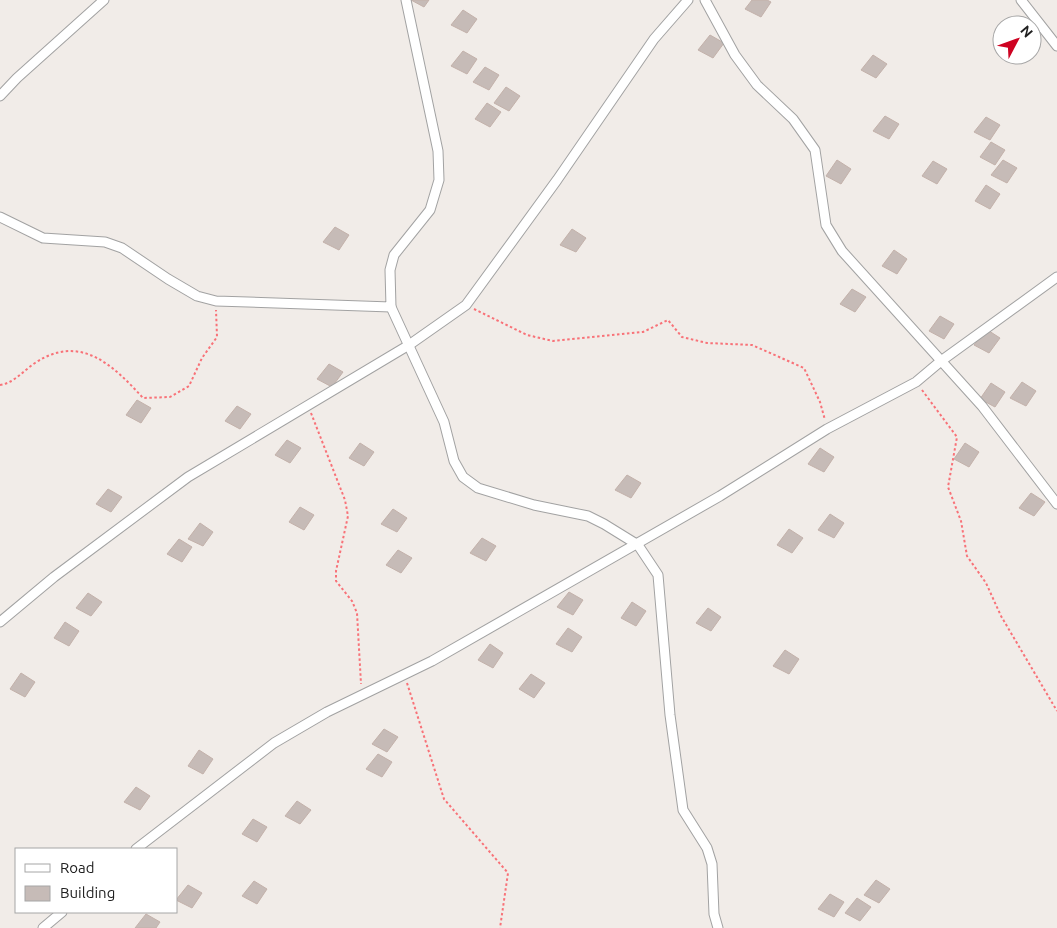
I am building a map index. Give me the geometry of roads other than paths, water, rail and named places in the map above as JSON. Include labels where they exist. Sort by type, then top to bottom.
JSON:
[{"type":"street","points":[[0,96],[17,78],[104,0]]},
{"type":"street","points":[[406,0],[438,151],[439,180],[430,210],[394,255],[390,270],[391,307],[444,422],[454,461],[463,477],[478,488],[534,505],[588,516],[638,544],[658,575],[670,714],[683,810],[707,848],[712,864],[714,914],[718,928]]},
{"type":"street","points":[[0,622],[54,577],[188,477],[409,345],[466,304],[557,180],[654,39],[688,0]]},
{"type":"street","points":[[705,0],[736,55],[757,85],[793,119],[815,150],[826,225],[842,251],[982,406],[1057,504]]},
{"type":"street","points":[[1021,0],[1057,46]]},
{"type":"street","points":[[0,217],[43,238],[105,242],[122,248],[175,284],[197,296],[216,301],[391,307]]},
{"type":"street","points":[[137,848],[274,743],[327,712],[432,661],[720,496],[827,429],[916,382],[941,361],[1057,277]]},
{"type":"street","points":[[43,928],[61,913]]}]
